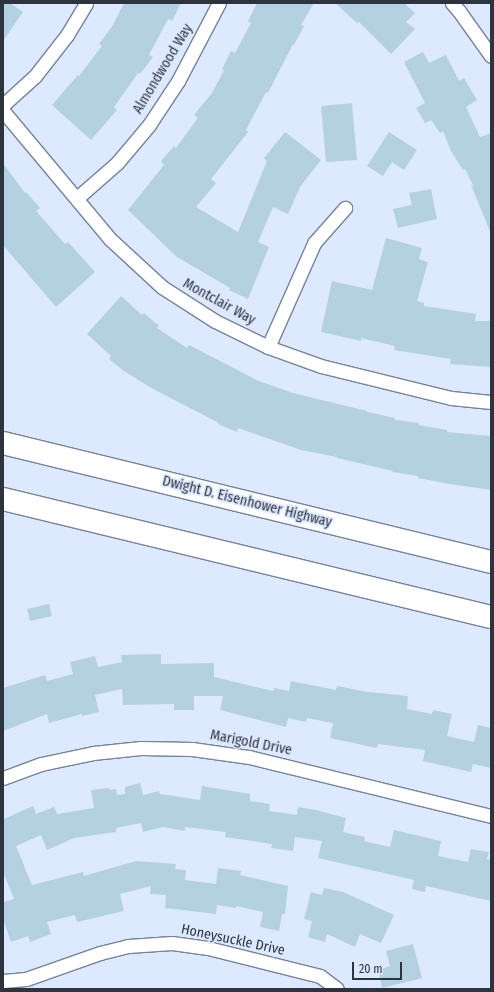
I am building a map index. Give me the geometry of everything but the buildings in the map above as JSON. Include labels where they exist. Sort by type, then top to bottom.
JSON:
[{"type":"highway","name":"Dwight D. Eisenhower Highway","points":[[3,443],[491,562]]},
{"type":"highway","points":[[3,499],[491,617]]},
{"type":"street","points":[[3,105],[35,76],[67,35],[86,3]]},
{"type":"street","name":"Almondwood Way","points":[[77,198],[117,163],[148,125],[178,81],[220,3]]},
{"type":"street","points":[[452,3],[460,11],[491,56]]},
{"type":"street","name":"Montclair Way","points":[[3,111],[110,239],[162,287],[215,321],[268,346],[321,366],[450,398],[491,402]]},
{"type":"street","points":[[268,346],[314,243],[345,208]]},
{"type":"street","name":"Marigold Drive","points":[[3,778],[41,764],[93,752],[141,748],[192,749],[249,756],[491,816]]},
{"type":"street","name":"Honeysuckle Drive","points":[[3,981],[26,979],[100,953],[128,946],[172,943],[208,948],[320,976],[337,989]]}]
